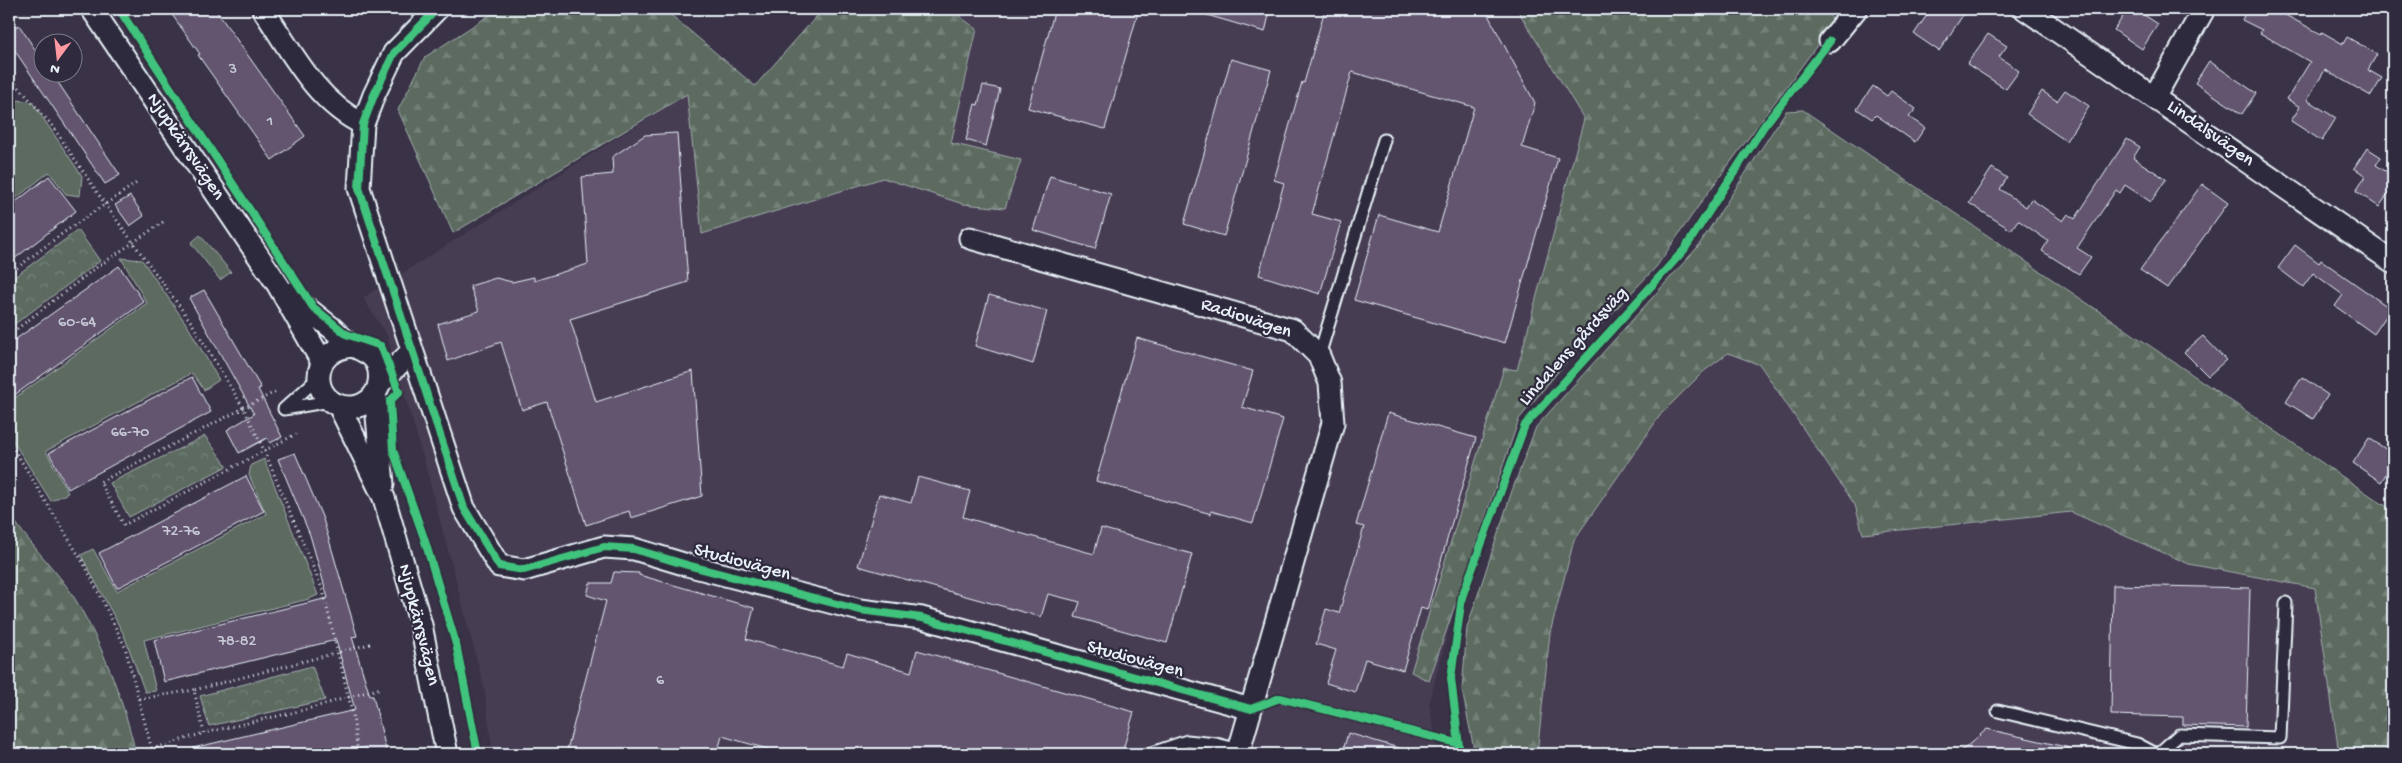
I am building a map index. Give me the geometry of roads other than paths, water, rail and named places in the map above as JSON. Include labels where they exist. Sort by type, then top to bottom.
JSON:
[{"type":"street","name":"Njupkärrsvägen","points":[[92,9],[278,285],[320,370],[324,394],[335,404],[384,498],[421,625],[447,754]]},
{"type":"street","points":[[263,9],[309,79],[345,115],[364,124]]},
{"type":"street","name":"Studiovägen","points":[[437,9],[394,53],[374,95],[364,124],[360,188],[411,352],[464,508],[499,566],[524,570],[604,547],[634,548],[687,565],[860,610],[922,618],[1251,709]]},
{"type":"street","points":[[1830,41],[1856,9]]},
{"type":"street","name":"Lindalsvägen","points":[[2025,9],[2155,96],[2393,262]]},
{"type":"street","points":[[2155,96],[2204,9]]},
{"type":"street","name":"Radiovägen","points":[[970,238],[1293,330],[1319,356],[1330,383],[1334,423],[1239,752]]},
{"type":"street","name":"Njupkärrsvägen","points":[[278,285],[377,364],[384,498]]},
{"type":"street","points":[[320,370],[334,350],[411,352]]},
{"type":"street","points":[[335,404],[360,406],[411,352]]},
{"type":"lane","points":[[1319,356],[1384,140]]},
{"type":"lane","points":[[320,370],[284,409],[335,404]]},
{"type":"lane","points":[[1998,711],[2137,744],[2157,754],[2179,735],[2280,738],[2286,603]]},
{"type":"lane","points":[[1149,754],[1187,741],[1216,744],[1239,752]]}]
